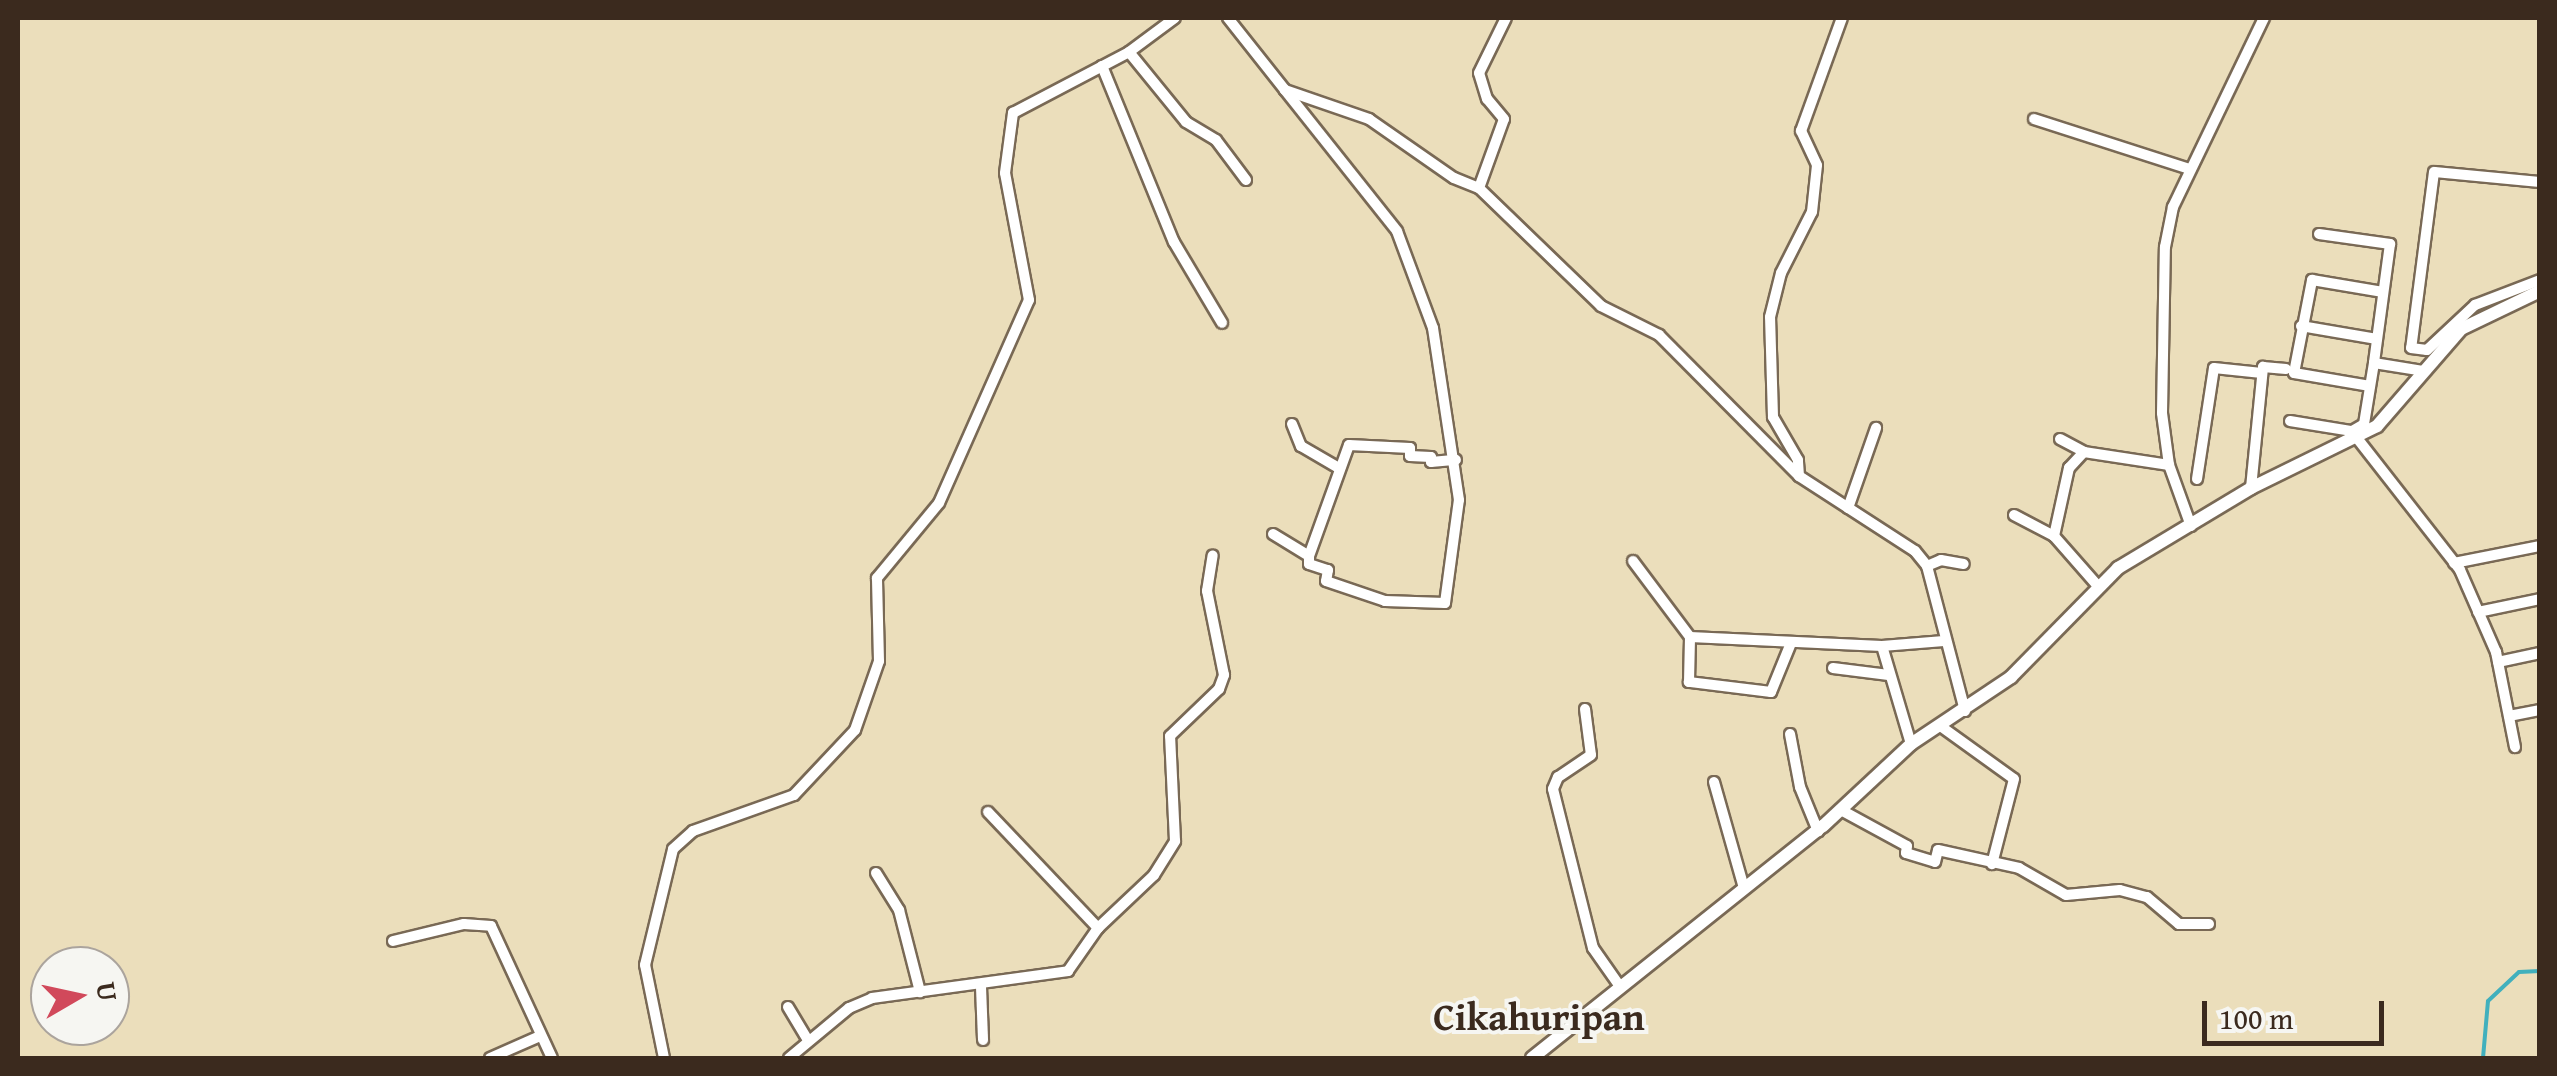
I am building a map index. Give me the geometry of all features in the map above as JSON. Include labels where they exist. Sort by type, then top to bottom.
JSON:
[{"type":"street","points":[[664,1058],[644,965],[672,850],[693,831],[794,794],[855,730],[879,661],[877,578],[939,504],[1030,300],[1005,173],[1012,114],[1129,52],[1175,18]]},
{"type":"street","points":[[1228,18],[1406,248],[1433,328],[1456,460],[1459,500],[1445,603],[1366,595],[1326,581],[1328,570],[1309,564],[1337,466],[1349,445],[1410,448],[1410,456],[1431,462],[1456,460]]},
{"type":"street","points":[[1478,188],[1504,119],[1486,99],[1479,73],[1506,18]]},
{"type":"street","points":[[1798,476],[1798,460],[1773,416],[1770,318],[1781,273],[1812,212],[1817,165],[1801,130],[1842,18]]},
{"type":"street","points":[[2191,526],[2169,465],[2162,414],[2163,265],[2168,224],[2190,169],[2264,18]]},
{"type":"street","points":[[1129,52],[1186,122],[1216,140],[1246,180]]},
{"type":"street","points":[[1102,66],[1174,242],[1222,323]]},
{"type":"street","points":[[1284,90],[1369,119],[1454,178],[1478,188],[1602,306],[1659,335],[1798,476],[1928,566],[1944,641],[1965,711]]},
{"type":"street","points":[[2034,119],[2190,169]]},
{"type":"street","points":[[2432,353],[2411,348],[2434,172],[2540,182]]},
{"type":"street","points":[[2290,421],[2352,431],[2364,424],[2374,363],[2390,244],[2318,234]]},
{"type":"street","points":[[2370,386],[2294,372],[2312,280],[2383,292]]},
{"type":"street","points":[[1532,1058],[1818,830],[1911,744],[2011,677],[2098,586],[2251,488],[2357,438],[2396,410],[2432,353],[2475,305],[2540,280]]},
{"type":"street","points":[[2432,353],[2484,314],[2540,291]]},
{"type":"street","points":[[2302,326],[2377,339]]},
{"type":"street","points":[[2374,363],[2424,371]]},
{"type":"street","points":[[2251,488],[2262,373],[2264,367],[2286,369]]},
{"type":"street","points":[[2196,479],[2214,368],[2262,373]]},
{"type":"street","points":[[1292,424],[1300,446],[1337,466]]},
{"type":"street","points":[[1848,508],[1876,428]]},
{"type":"street","points":[[2357,438],[2454,564],[2498,662],[2515,747]]},
{"type":"street","points":[[2060,439],[2084,452],[2169,465]]},
{"type":"street","points":[[2054,536],[2069,468],[2084,452]]},
{"type":"street","points":[[2014,515],[2054,536],[2098,586]]},
{"type":"street","points":[[1273,534],[1309,556]]},
{"type":"street","points":[[2454,564],[2540,546]]},
{"type":"street","points":[[789,1058],[807,1039],[862,1002],[1068,971],[1098,928],[1154,875],[1176,841],[1170,736],[1219,689],[1224,674],[1207,591],[1213,555]]},
{"type":"street","points":[[1928,566],[1940,560],[1964,564]]},
{"type":"street","points":[[1633,561],[1690,637],[1691,686],[1764,692],[1776,688],[1791,644]]},
{"type":"street","points":[[2478,612],[2540,600]]},
{"type":"street","points":[[1690,637],[1882,646],[1944,641]]},
{"type":"street","points":[[1882,646],[1911,744]]},
{"type":"street","points":[[2498,662],[2540,653]]},
{"type":"street","points":[[1833,668],[1889,675]]},
{"type":"street","points":[[1585,708],[1591,755],[1558,776],[1553,788],[1592,948],[1619,985]]},
{"type":"street","points":[[2508,716],[2540,710]]},
{"type":"street","points":[[1939,725],[2014,779],[1992,864]]},
{"type":"street","points":[[1790,734],[1800,787],[1818,830]]},
{"type":"street","points":[[1714,782],[1744,888]]},
{"type":"street","points":[[1841,810],[1907,846],[1906,853],[1935,862],[1938,850],[2019,868],[2057,893],[2120,890],[2147,898],[2179,924],[2209,924]]},
{"type":"street","points":[[988,812],[1098,928]]},
{"type":"street","points":[[876,873],[899,910],[920,992]]},
{"type":"street","points":[[393,941],[484,922],[495,932],[552,1058]]},
{"type":"street","points":[[980,987],[983,1040]]},
{"type":"street","points":[[788,1007],[807,1039]]},
{"type":"street","points":[[490,1058],[540,1036]]},
{"type":"waterway","points":[[2483,1058],[2488,1001],[2519,972],[2540,971]]},
{"type":"district","name":"Cikahuripan","points":[[1539,1017]]}]
